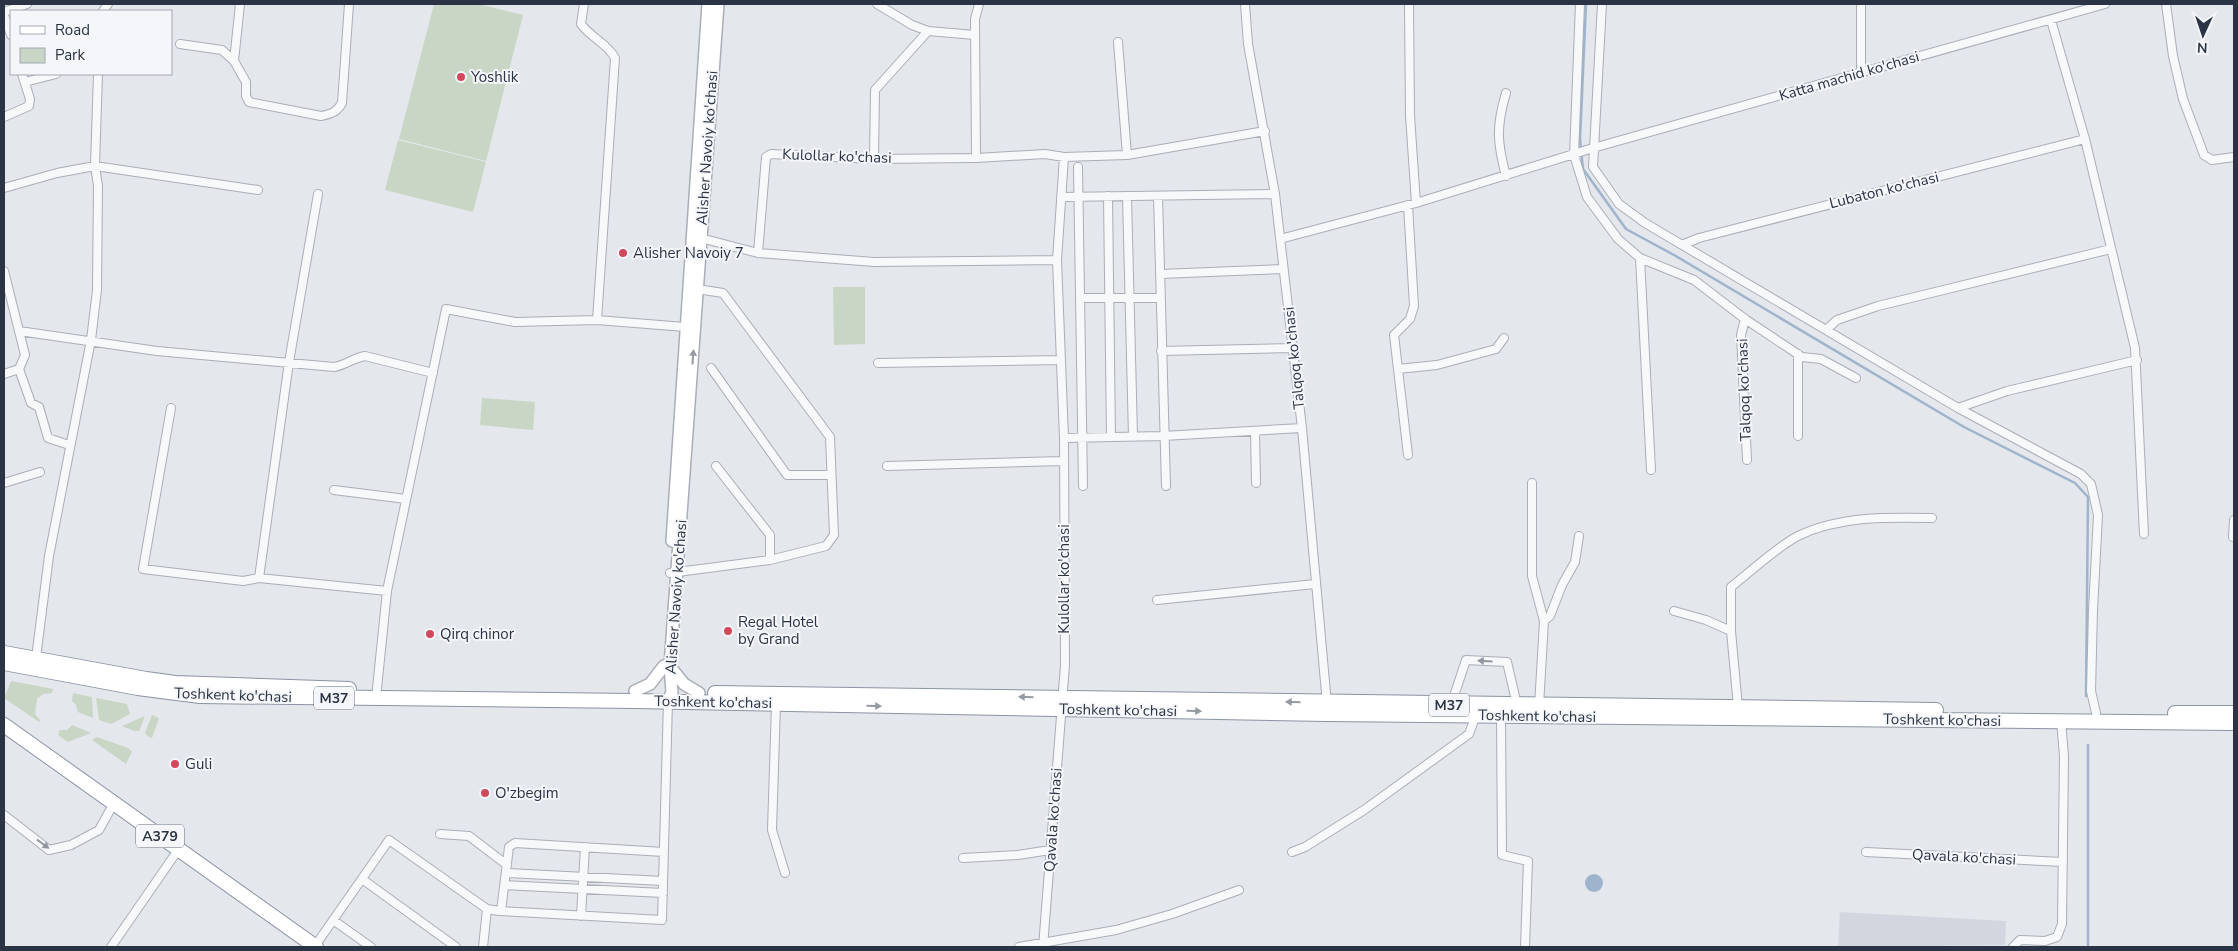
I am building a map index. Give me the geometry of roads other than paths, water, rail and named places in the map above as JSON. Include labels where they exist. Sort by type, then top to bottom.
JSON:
[{"type":"highway","name":"Toshkent ko'chasi","points":[[4,652],[175,683],[376,694],[668,695],[699,693],[1327,708],[1501,716],[2234,723]]},
{"type":"highway","name":"Toshkent ko'chasi","points":[[4,663],[171,693],[200,696],[635,691],[776,704],[1062,703]]},
{"type":"highway","name":"Toshkent ko'chasi","points":[[1327,708],[1518,705],[2096,713],[2234,713]]},
{"type":"highway","name":"A379","points":[[4,724],[316,947]]},
{"type":"main road","name":"Alisher Navoiy ko'chasi","points":[[673,573],[697,289],[696,237],[708,4]]},
{"type":"main road","name":"Alisher Navoiy ko'chasi","points":[[668,695],[667,666],[685,327],[696,237],[718,4]]},
{"type":"main road","points":[[635,691],[650,684],[667,666],[684,684],[699,693]]},
{"type":"street","points":[[12,10],[27,4]]},
{"type":"street","points":[[234,61],[240,4]]},
{"type":"street","points":[[180,44],[222,50],[234,61],[246,82],[246,96],[249,102],[321,116],[331,114],[339,109],[342,102],[349,4]]},
{"type":"street","points":[[584,4],[581,24],[586,31],[610,49],[615,58],[597,320]]},
{"type":"street","points":[[877,4],[912,25],[928,31],[976,35]]},
{"type":"street","points":[[976,158],[975,19],[979,4]]},
{"type":"street","name":"Talqoq ko'chasi","points":[[1245,4],[1248,44],[1265,131],[1284,269],[1302,428],[1327,708]]},
{"type":"street","points":[[1408,455],[1394,335],[1410,319],[1414,306],[1409,4]]},
{"type":"street","points":[[1580,4],[1574,155],[1587,197],[1618,239],[1640,258],[1694,280],[1745,319],[1802,357],[1821,359],[1856,378]]},
{"type":"street","points":[[1602,4],[1593,167],[1618,204],[1645,223],[1684,244],[1958,408],[2081,474],[2091,484],[2098,515],[2092,610],[2091,691],[2096,713]]},
{"type":"street","points":[[1861,4],[1862,73]]},
{"type":"street","name":"Katta machid ko'chasi","points":[[1280,239],[1412,204],[1593,148],[2105,4]]},
{"type":"street","points":[[2166,4],[2173,56],[2183,99],[2204,155],[2212,160],[2234,157]]},
{"type":"street","points":[[4,13],[10,32]]},
{"type":"street","points":[[2051,20],[2085,140],[2137,360],[2144,534]]},
{"type":"street","points":[[874,159],[874,90],[928,31]]},
{"type":"street","points":[[1118,42],[1127,156]]},
{"type":"street","points":[[4,117],[29,106],[30,99],[22,75]]},
{"type":"street","points":[[25,82],[52,75]]},
{"type":"street","points":[[36,658],[49,556],[69,445],[91,340],[97,290],[98,186],[95,166],[98,75]]},
{"type":"street","points":[[1506,93],[1498,119],[1500,151],[1506,176]]},
{"type":"street","name":"Kulollar ko'chasi","points":[[758,253],[766,157],[771,154],[874,159],[976,158],[1045,154],[1064,157],[1127,156],[1265,131]]},
{"type":"street","name":"Lubaton ko'chasi","points":[[1684,244],[1698,238],[2085,140]]},
{"type":"street","name":"Kulollar ko'chasi","points":[[1062,703],[1064,665],[1064,438],[1058,260],[1060,197],[1064,157]]},
{"type":"street","points":[[4,188],[57,173],[95,166],[258,190]]},
{"type":"street","points":[[1078,167],[1083,486]]},
{"type":"street","points":[[259,578],[289,362],[318,194]]},
{"type":"street","points":[[1060,197],[1275,194]]},
{"type":"street","points":[[1108,196],[1111,437]]},
{"type":"street","points":[[1128,196],[1133,436]]},
{"type":"street","points":[[1158,196],[1163,436],[1166,486]]},
{"type":"street","points":[[696,237],[758,253],[874,262],[1058,260]]},
{"type":"street","points":[[1826,330],[1838,320],[1878,306],[2112,249]]},
{"type":"street","points":[[1640,258],[1650,470]]},
{"type":"street","points":[[1160,274],[1284,269]]},
{"type":"street","points":[[4,271],[25,356],[19,368],[4,374]]},
{"type":"street","points":[[673,573],[770,560],[826,546],[834,535],[830,438],[723,292],[697,289]]},
{"type":"street","points":[[1080,298],[1160,298]]},
{"type":"street","points":[[376,694],[387,591],[446,309],[515,322],[597,320],[685,327]]},
{"type":"street","name":"Talqoq ko'chasi","points":[[1745,319],[1741,335],[1747,460]]},
{"type":"street","points":[[19,331],[157,351],[334,367],[345,365],[355,358],[365,356],[433,372]]},
{"type":"street","points":[[1398,369],[1438,365],[1496,348],[1504,338]]},
{"type":"street","points":[[1161,351],[1292,348]]},
{"type":"street","points":[[1798,354],[1798,436]]},
{"type":"street","points":[[878,363],[1060,360]]},
{"type":"street","points":[[1958,408],[2008,391],[2137,360]]},
{"type":"street","points":[[19,368],[31,404],[39,408],[48,438],[69,445]]},
{"type":"street","points":[[711,368],[788,475],[831,475]]},
{"type":"street","points":[[171,408],[143,569],[243,581],[259,578],[387,591]]},
{"type":"street","points":[[1064,438],[1163,436],[1302,428]]},
{"type":"street","points":[[1256,431],[1256,483]]},
{"type":"street","points":[[887,466],[1064,461]]},
{"type":"street","points":[[716,466],[770,535],[770,560]]},
{"type":"street","points":[[4,483],[40,472]]},
{"type":"street","points":[[1532,483],[1532,576],[1544,621],[1539,706]]},
{"type":"street","points":[[334,490],[406,499]]},
{"type":"street","points":[[1738,707],[1731,631],[1731,587],[1797,537],[1833,523],[1886,517],[1932,518]]},
{"type":"street","points":[[2233,537],[2234,520]]},
{"type":"street","points":[[1544,621],[1550,616],[1575,562],[1579,536]]},
{"type":"street","points":[[1157,600],[1315,584]]},
{"type":"street","points":[[1674,611],[1706,620],[1731,631]]},
{"type":"street","points":[[1450,705],[1466,660],[1506,662],[1518,705]]},
{"type":"street","points":[[316,947],[389,840],[487,909],[662,920],[668,695]]},
{"type":"street","name":"Qavala ko'chasi","points":[[1043,945],[1062,703]]},
{"type":"street","points":[[776,704],[772,830],[785,873]]},
{"type":"street","points":[[1292,852],[1305,847],[1364,810],[1470,734],[1476,715]]},
{"type":"street","points":[[1501,716],[1502,855],[1528,861],[1525,947]]},
{"type":"street","points":[[2013,947],[2020,940],[2045,941],[2057,937],[2062,924],[2064,756],[2061,721]]},
{"type":"street","points":[[4,815],[49,850],[71,845],[99,830],[114,803]]},
{"type":"street","points":[[440,834],[469,836],[507,869],[583,877],[663,881]]},
{"type":"street","points":[[502,911],[509,847],[514,842],[664,852]]},
{"type":"street","points":[[581,916],[585,847]]},
{"type":"street","points":[[111,947],[178,850]]},
{"type":"street","points":[[963,858],[1018,855],[1050,850]]},
{"type":"street","name":"Qavala ko'chasi","points":[[1866,852],[2063,862]]},
{"type":"street","points":[[362,879],[456,947]]},
{"type":"street","points":[[505,885],[663,893]]},
{"type":"street","points":[[1020,947],[1043,945],[1116,930],[1172,914],[1239,890]]},
{"type":"street","points":[[483,947],[487,909]]},
{"type":"street","points":[[333,920],[371,947]]},
{"type":"water","points":[[1590,874],[1598,874],[1603,879],[1601,890],[1590,892],[1585,887],[1585,879]]},
{"type":"waterway","points":[[1586,4],[1580,139],[1583,169],[1626,229],[1674,255],[1964,427],[2075,483],[2088,497],[2086,696]]},
{"type":"waterway","points":[[2088,745],[2088,947]]},
{"type":"place","name":"Yoshlik","points":[[461,77]]},
{"type":"place","name":"Alisher Navoiy 7","points":[[623,253]]},
{"type":"place","name":"Regal Hotel by Grand","points":[[728,631]]},
{"type":"place","name":"Qirq chinor","points":[[430,634]]},
{"type":"place","name":"Guli","points":[[175,764]]},
{"type":"place","name":"O'zbegim","points":[[485,793]]}]
